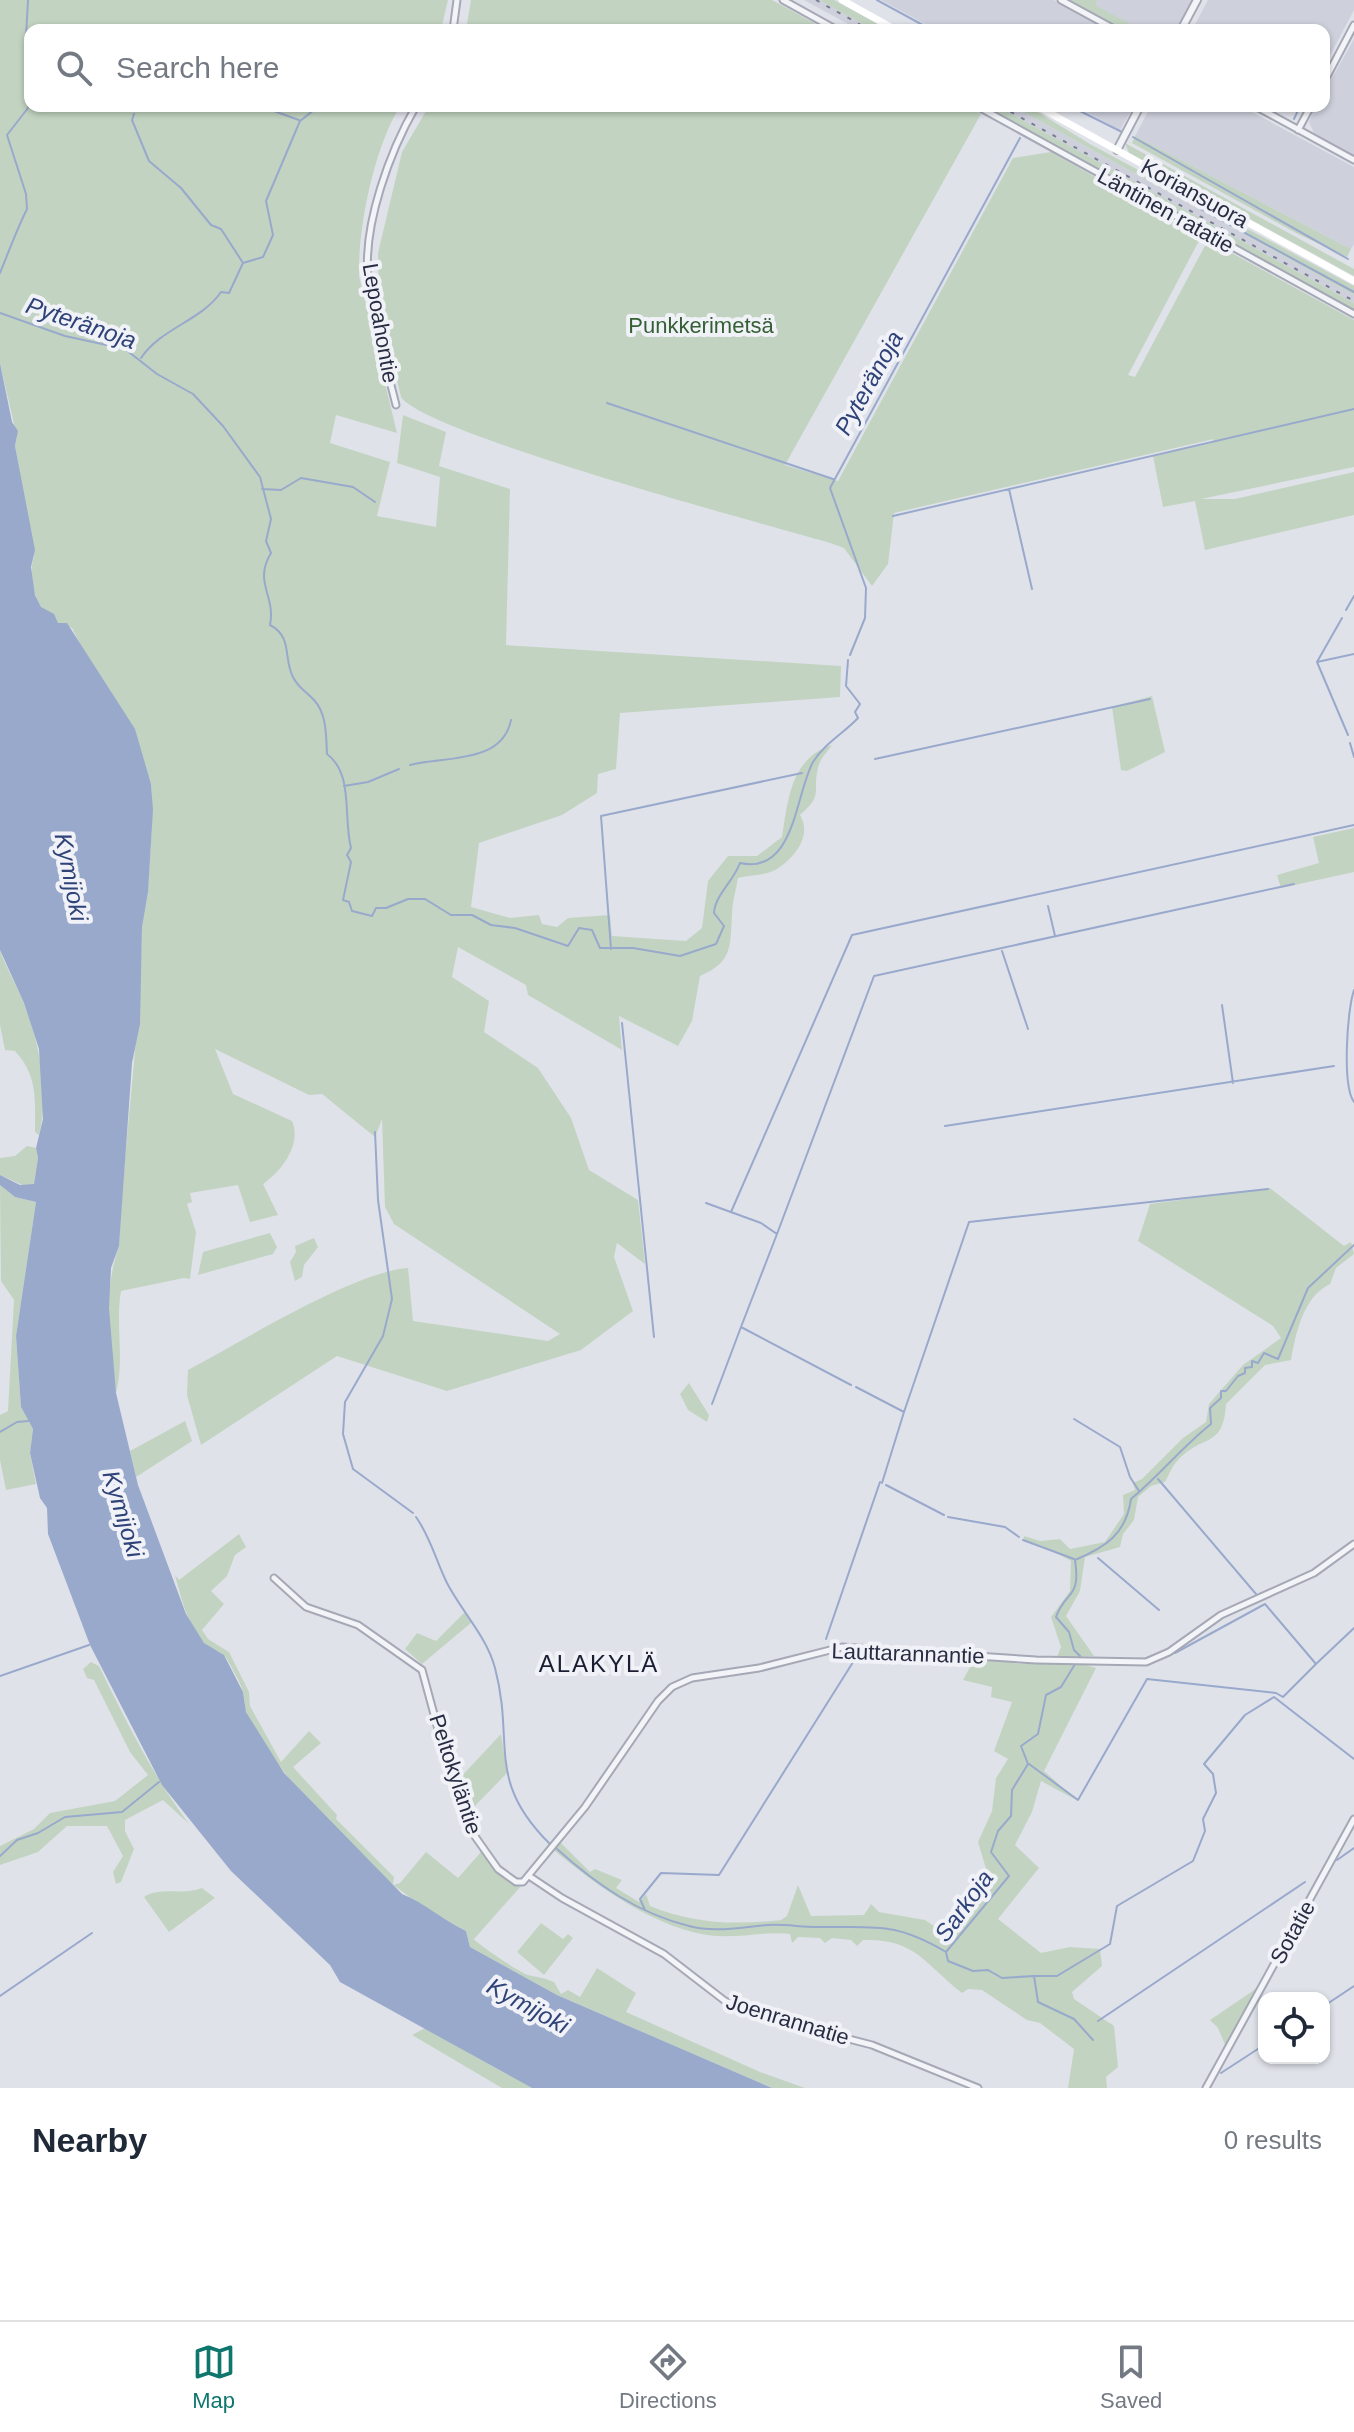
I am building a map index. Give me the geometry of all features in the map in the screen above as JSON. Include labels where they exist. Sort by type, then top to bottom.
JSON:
[{"type":"main road","points":[[842,0],[885,24]]},
{"type":"main road","name":"Koriansuora","points":[[1048,112],[1354,281]]},
{"type":"street","points":[[454,24],[457,0]]},
{"type":"street","points":[[783,0],[826,24]]},
{"type":"street","points":[[1061,0],[1105,24]]},
{"type":"street","points":[[1184,24],[1197,0]]},
{"type":"street","points":[[1330,71],[1354,25]]},
{"type":"street","name":"Lepoahontie","points":[[396,405],[370,288],[368,256],[392,148],[413,112]]},
{"type":"street","name":"Läntinen ratatie","points":[[988,112],[1354,314]]},
{"type":"street","points":[[1117,150],[1137,112]]},
{"type":"street","points":[[1266,112],[1354,160]]},
{"type":"street","points":[[1298,130],[1308,112]]},
{"type":"street","name":"Lauttarannantie","points":[[529,1876],[585,1807],[658,1701],[672,1687],[692,1678],[759,1668],[842,1647],[1137,1662],[1161,1657],[1208,1623],[1314,1573],[1354,1544]]},
{"type":"street","name":"Peltokyläntie","points":[[274,1578],[306,1607],[358,1625],[422,1670],[448,1766],[466,1799],[474,1835],[487,1857],[508,1877],[523,1882],[529,1876]]},
{"type":"street","name":"Sotatie","points":[[1206,2088],[1354,1819]]},
{"type":"street","name":"Joenrannatie","points":[[529,1876],[562,1898],[664,1954],[725,2001],[791,2024],[872,2045],[978,2088]]},
{"type":"shaded area","points":[[804,0],[819,0],[863,24],[848,24]]},
{"type":"shaded area","points":[[881,0],[1054,0],[1098,24],[925,24]]},
{"type":"shaded area","points":[[1073,0],[1192,0],[1179,24],[1116,24]]},
{"type":"shaded area","points":[[1208,0],[1354,0],[1354,10],[1330,56],[1330,24],[1195,24]]},
{"type":"shaded area","points":[[1354,39],[1354,155],[1314,133],[1309,122],[1313,112],[1330,112],[1330,81]]},
{"type":"shaded area","points":[[1008,112],[1024,112],[1354,295],[1354,303]]},
{"type":"shaded area","points":[[1087,112],[1130,112],[1120,130]]},
{"type":"shaded area","points":[[1148,112],[1252,112],[1354,167],[1354,244],[1351,249],[1135,136]]},
{"type":"green space","points":[[0,0],[448,0],[442,24],[24,24],[24,112],[397,112],[382,144],[369,188],[361,234],[359,276],[397,433],[336,415],[330,443],[390,462],[377,516],[436,527],[440,477],[397,463],[403,415],[446,432],[439,466],[510,489],[506,645],[841,666],[840,697],[620,713],[616,769],[598,774],[597,793],[562,815],[479,843],[471,907],[510,918],[539,915],[542,924],[557,927],[568,918],[610,915],[612,936],[686,941],[702,928],[708,881],[728,856],[757,856],[782,837],[790,795],[800,770],[818,751],[832,745],[819,765],[815,797],[800,815],[804,830],[796,852],[773,871],[738,878],[728,952],[719,965],[700,976],[692,1021],[678,1046],[619,1016],[622,1050],[528,995],[526,985],[458,947],[452,977],[489,1001],[484,1032],[538,1068],[571,1118],[589,1170],[638,1200],[645,1264],[617,1243],[614,1257],[633,1311],[581,1350],[447,1391],[337,1356],[201,1445],[187,1395],[188,1370],[328,1295],[385,1272],[408,1268],[413,1321],[548,1341],[560,1334],[394,1224],[385,1207],[382,1119],[375,1137],[322,1094],[309,1095],[215,1049],[233,1094],[292,1121],[292,1148],[277,1172],[263,1184],[278,1215],[250,1222],[238,1185],[190,1193],[192,1202],[187,1204],[196,1232],[190,1279],[121,1291],[120,1368],[116,1393],[109,1338],[109,1300],[119,1246],[136,1044],[142,920],[148,892],[151,849],[151,784],[72,628],[58,623],[38,600],[15,446],[17,437],[0,363]]},
{"type":"green space","points":[[471,0],[772,0],[816,24],[467,24]]},
{"type":"green space","points":[[819,0],[834,0],[878,24],[863,24]]},
{"type":"green space","points":[[1068,0],[1097,0],[1095,5],[1130,24],[1112,24]]},
{"type":"green space","name":"Punkkerimetsä","points":[[425,112],[977,112],[981,114],[785,465],[838,481],[1013,158],[1051,152],[1201,237],[1128,375],[1135,377],[1208,240],[1354,320],[1354,467],[1201,499],[1235,499],[1354,472],[1354,515],[1205,550],[1195,501],[1163,507],[1153,456],[1211,443],[1214,439],[894,513],[888,564],[872,586],[844,548],[602,477],[470,433],[424,413],[401,397],[379,306],[378,253],[402,152]]},
{"type":"green space","points":[[995,112],[1008,112],[1354,303],[1354,310]]},
{"type":"green space","points":[[1024,112],[1038,112],[1090,144],[1354,286],[1354,295]]},
{"type":"green space","points":[[1135,136],[1351,249],[1347,257],[1298,234],[1132,143]]},
{"type":"green space","points":[[1125,143],[1354,269],[1354,276],[1129,153]]},
{"type":"green space","points":[[1152,696],[1165,752],[1127,771],[1121,770],[1112,707]]},
{"type":"green space","points":[[1354,828],[1354,872],[1281,888],[1277,875],[1319,863],[1313,837]]},
{"type":"green space","points":[[0,950],[23,1001],[38,1050],[43,1085],[39,1135],[35,1132],[34,1089],[28,1070],[15,1051],[5,1050],[0,1025]]},
{"type":"green space","points":[[27,1146],[36,1148],[38,1158],[34,1184],[27,1187],[0,1175],[0,1158],[15,1156]]},
{"type":"green space","points":[[0,1185],[15,1197],[36,1202],[16,1336],[21,1407],[33,1429],[30,1453],[36,1484],[6,1490],[0,1460],[0,1415],[8,1411],[14,1300],[1,1281]]},
{"type":"green space","points":[[1270,1188],[1344,1246],[1351,1242],[1354,1254],[1336,1268],[1330,1284],[1307,1307],[1298,1328],[1291,1360],[1265,1365],[1226,1404],[1221,1428],[1216,1434],[1178,1460],[1165,1482],[1151,1486],[1138,1497],[1134,1520],[1123,1534],[1120,1547],[1085,1557],[1080,1591],[1066,1616],[1094,1656],[1057,1657],[1061,1647],[1051,1617],[1070,1591],[1071,1561],[1051,1550],[1023,1541],[1024,1536],[1040,1541],[1060,1539],[1070,1549],[1105,1542],[1124,1514],[1123,1495],[1135,1490],[1133,1483],[1142,1479],[1183,1438],[1206,1422],[1209,1404],[1243,1365],[1281,1338],[1273,1326],[1138,1241],[1150,1204]]},
{"type":"green space","points":[[270,1233],[277,1247],[273,1254],[198,1275],[203,1252]]},
{"type":"green space","points":[[314,1238],[318,1247],[304,1265],[302,1277],[295,1281],[290,1262],[296,1252],[295,1246]]},
{"type":"green space","points":[[689,1383],[709,1415],[707,1422],[688,1410],[680,1394]]},
{"type":"green space","points":[[185,1421],[192,1441],[136,1477],[130,1451]]},
{"type":"green space","points":[[239,1534],[246,1547],[235,1555],[227,1576],[211,1591],[224,1604],[202,1630],[208,1639],[229,1652],[249,1692],[250,1706],[281,1762],[309,1731],[321,1743],[293,1767],[337,1815],[336,1819],[394,1877],[393,1884],[342,1839],[288,1777],[248,1716],[242,1688],[227,1659],[203,1642],[189,1619],[175,1575],[179,1580]]},
{"type":"green space","points":[[465,1612],[472,1622],[422,1664],[405,1649],[417,1633],[436,1641]]},
{"type":"green space","points":[[976,1656],[1020,1664],[1082,1664],[1096,1668],[1044,1771],[1078,1801],[1041,1781],[1032,1812],[1015,1845],[1039,1868],[998,1919],[1041,1953],[1070,1947],[1100,1949],[1102,1966],[1072,1992],[1074,1999],[1114,2026],[1118,2067],[1106,2077],[1107,2088],[1068,2088],[1074,2049],[1040,2023],[1027,2020],[982,1990],[968,1989],[962,1993],[907,1948],[895,1943],[863,1940],[857,1946],[851,1940],[832,1938],[825,1943],[820,1938],[798,1937],[792,1943],[790,1934],[716,1936],[695,1933],[629,1905],[554,1850],[561,1843],[590,1872],[595,1869],[622,1880],[616,1888],[639,1902],[646,1894],[650,1906],[698,1920],[730,1923],[781,1920],[787,1916],[798,1885],[811,1916],[864,1915],[871,1904],[879,1912],[925,1920],[946,1934],[951,1931],[956,1905],[987,1872],[978,1842],[992,1811],[996,1778],[1008,1759],[994,1751],[1012,1702],[991,1697],[992,1687],[963,1680]]},
{"type":"green space","points":[[91,1662],[99,1666],[151,1767],[189,1824],[163,1800],[125,1820],[125,1831],[134,1849],[121,1882],[116,1884],[113,1872],[123,1856],[107,1826],[67,1826],[38,1852],[0,1865],[0,1846],[34,1829],[50,1813],[115,1801],[148,1775],[130,1752],[94,1680],[87,1678],[83,1669]]},
{"type":"green space","points":[[501,1734],[507,1773],[472,1809],[458,1780]]},
{"type":"green space","points":[[426,1852],[458,1878],[481,1852],[498,1873],[522,1885],[474,1939],[483,1946],[524,1973],[554,1982],[561,1994],[568,1990],[580,1997],[597,1968],[636,1993],[626,2012],[760,2072],[805,2088],[772,2088],[557,1995],[470,1947],[466,1931],[436,1915],[394,1885],[400,1883]]},
{"type":"green space","points":[[202,1888],[215,1898],[169,1932],[144,1897],[157,1892]]},
{"type":"green space","points":[[541,1923],[563,1939],[568,1934],[573,1938],[544,1975],[517,1952]]},
{"type":"green space","points":[[1257,1988],[1226,2047],[1218,2028],[1210,2020]]},
{"type":"green space","points":[[425,2028],[532,2088],[502,2088],[412,2035]]},
{"type":"water","name":"Kymijoki","points":[[0,363],[12,422],[18,431],[15,446],[35,550],[31,567],[35,595],[41,607],[54,614],[58,623],[67,623],[135,729],[151,784],[153,810],[148,892],[142,927],[140,1024],[132,1063],[119,1246],[111,1268],[109,1308],[116,1393],[138,1485],[186,1614],[204,1643],[224,1655],[243,1692],[246,1712],[284,1773],[402,1894],[466,1931],[470,1947],[557,1995],[772,2088],[532,2088],[340,1982],[330,1965],[231,1871],[162,1785],[90,1645],[48,1534],[47,1508],[40,1498],[30,1453],[33,1429],[21,1407],[16,1336],[36,1202],[15,1197],[0,1185],[0,1175],[20,1185],[34,1184],[38,1158],[36,1148],[43,1119],[39,1049],[24,1003],[0,950]]},
{"type":"waterway","points":[[27,24],[28,0]]},
{"type":"waterway","points":[[877,0],[921,24]]},
{"type":"waterway","points":[[0,273],[27,209],[26,194],[7,135],[25,112]]},
{"type":"waterway","points":[[277,112],[299,120]]},
{"type":"waterway","points":[[141,358],[159,339],[203,310],[221,292],[229,293],[243,263],[263,257],[273,235],[266,201],[300,121],[311,112]]},
{"type":"waterway","points":[[1082,112],[1122,132]]},
{"type":"waterway","points":[[1294,119],[1297,112]]},
{"type":"waterway","points":[[134,114],[132,120],[149,161],[181,188],[211,225],[221,229],[243,263]]},
{"type":"waterway","points":[[1133,137],[1348,259]]},
{"type":"waterway","name":"Pyteränoja","points":[[850,655],[865,618],[866,588],[830,488],[1020,138]]},
{"type":"waterway","points":[[1201,209],[1354,292]]},
{"type":"waterway","name":"Pyteränoja","points":[[0,313],[65,336],[125,349],[157,374],[193,394],[223,426],[260,477],[271,519],[266,541],[271,553],[264,573],[270,625],[285,642],[295,681],[321,712],[327,754],[341,773],[351,848],[347,855],[351,862],[343,900],[349,902],[352,911],[372,916],[376,908],[386,908],[408,899],[425,899],[451,915],[472,915],[491,925],[515,928],[568,946],[579,928],[592,930],[600,948],[633,948],[680,956],[716,944],[724,926],[714,913],[715,906],[740,863],[758,863],[772,857],[783,845],[813,762],[858,718],[855,712],[860,704],[846,686],[848,660]]},
{"type":"waterway","points":[[607,403],[833,479]]},
{"type":"waterway","points":[[893,516],[1354,409]]},
{"type":"waterway","points":[[262,489],[281,490],[301,478],[353,487],[375,502]]},
{"type":"waterway","points":[[1009,489],[1032,589]]},
{"type":"waterway","points":[[1346,610],[1354,596]]},
{"type":"waterway","points":[[1342,618],[1317,662],[1348,735]]},
{"type":"waterway","points":[[1317,662],[1354,654]]},
{"type":"waterway","points":[[875,759],[1150,699]]},
{"type":"waterway","points":[[410,765],[485,751],[506,734],[511,720]]},
{"type":"waterway","points":[[1350,743],[1354,757]]},
{"type":"waterway","points":[[344,786],[368,782],[399,769]]},
{"type":"waterway","points":[[611,949],[601,816],[802,773]]},
{"type":"waterway","points":[[731,1212],[852,935],[1354,825]]},
{"type":"waterway","points":[[777,1234],[874,976],[1294,884]]},
{"type":"waterway","points":[[1048,906],[1055,936]]},
{"type":"waterway","points":[[1002,951],[1028,1029]]},
{"type":"waterway","points":[[1354,990],[1347,1048],[1348,1081],[1354,1102]]},
{"type":"waterway","points":[[1222,1005],[1233,1083]]},
{"type":"waterway","points":[[622,1023],[654,1337]]},
{"type":"waterway","points":[[945,1126],[1334,1066]]},
{"type":"waterway","points":[[375,1132],[378,1200],[392,1299],[383,1336],[345,1402],[343,1434],[353,1469],[413,1513]]},
{"type":"waterway","points":[[904,1412],[969,1222],[1268,1189]]},
{"type":"waterway","points":[[706,1203],[761,1223],[777,1234],[741,1327],[851,1385]]},
{"type":"waterway","name":"Sarkoja","points":[[1093,2040],[1074,2019],[1038,2002],[1034,1976],[1002,1978],[988,1970],[973,1971],[948,1961],[946,1952],[1009,1876],[991,1852],[998,1831],[1011,1816],[1012,1790],[1028,1764],[1021,1746],[1038,1734],[1046,1695],[1061,1687],[1080,1656],[1074,1650],[1069,1632],[1056,1617],[1074,1588],[1075,1560],[1113,1538],[1124,1521],[1131,1499],[1211,1424],[1210,1408],[1221,1398],[1221,1391],[1226,1391],[1238,1376],[1245,1373],[1245,1368],[1252,1367],[1252,1361],[1258,1363],[1264,1353],[1278,1359],[1308,1288],[1354,1245]]},
{"type":"waterway","points":[[712,1404],[741,1327]]},
{"type":"waterway","points":[[856,1387],[904,1412],[882,1483]]},
{"type":"waterway","points":[[1074,1419],[1120,1447],[1130,1477],[1139,1491]]},
{"type":"waterway","points":[[0,1432],[17,1422],[28,1421]]},
{"type":"waterway","points":[[1158,1479],[1256,1594]]},
{"type":"waterway","points":[[826,1639],[880,1482]]},
{"type":"waterway","points":[[886,1485],[944,1515]]},
{"type":"waterway","points":[[416,1517],[430,1541],[447,1583],[491,1657],[500,1694],[509,1780],[530,1821],[550,1844]]},
{"type":"waterway","points":[[948,1517],[1005,1527],[1019,1537]]},
{"type":"waterway","points":[[1023,1540],[1074,1559]]},
{"type":"waterway","points":[[1098,1558],[1159,1610]]},
{"type":"waterway","points":[[1029,1764],[1078,1800],[1147,1679],[1276,1693],[1283,1697],[1316,1664],[1265,1604],[1175,1653]]},
{"type":"waterway","points":[[1317,1663],[1354,1628]]},
{"type":"waterway","points":[[0,1676],[89,1645]]},
{"type":"waterway","points":[[645,1910],[640,1899],[661,1873],[719,1875],[855,1659]]},
{"type":"waterway","points":[[1034,1976],[1057,1976],[1110,1944],[1117,1906],[1193,1861],[1205,1831],[1203,1819],[1216,1793],[1213,1774],[1204,1764],[1245,1715],[1274,1697],[1354,1759]]},
{"type":"waterway","points":[[0,1856],[17,1840],[38,1833],[65,1817],[122,1812],[159,1782]]},
{"type":"waterway","points":[[1337,1860],[1354,1848]]},
{"type":"waterway","points":[[557,1849],[618,1896],[652,1913],[689,1926],[718,1929],[774,1925],[883,1928],[912,1935],[946,1952]]},
{"type":"waterway","points":[[1098,2021],[1305,1882]]},
{"type":"waterway","points":[[0,1996],[92,1933]]},
{"type":"waterway","points":[[1330,2002],[1354,1986]]},
{"type":"waterway","points":[[1221,2073],[1258,2049]]},
{"type":"railway","points":[[816,0],[859,24]]},
{"type":"railway","points":[[1011,112],[1354,301]]},
{"type":"district","name":"ALAKYLÄ","points":[[599,1664]]}]
